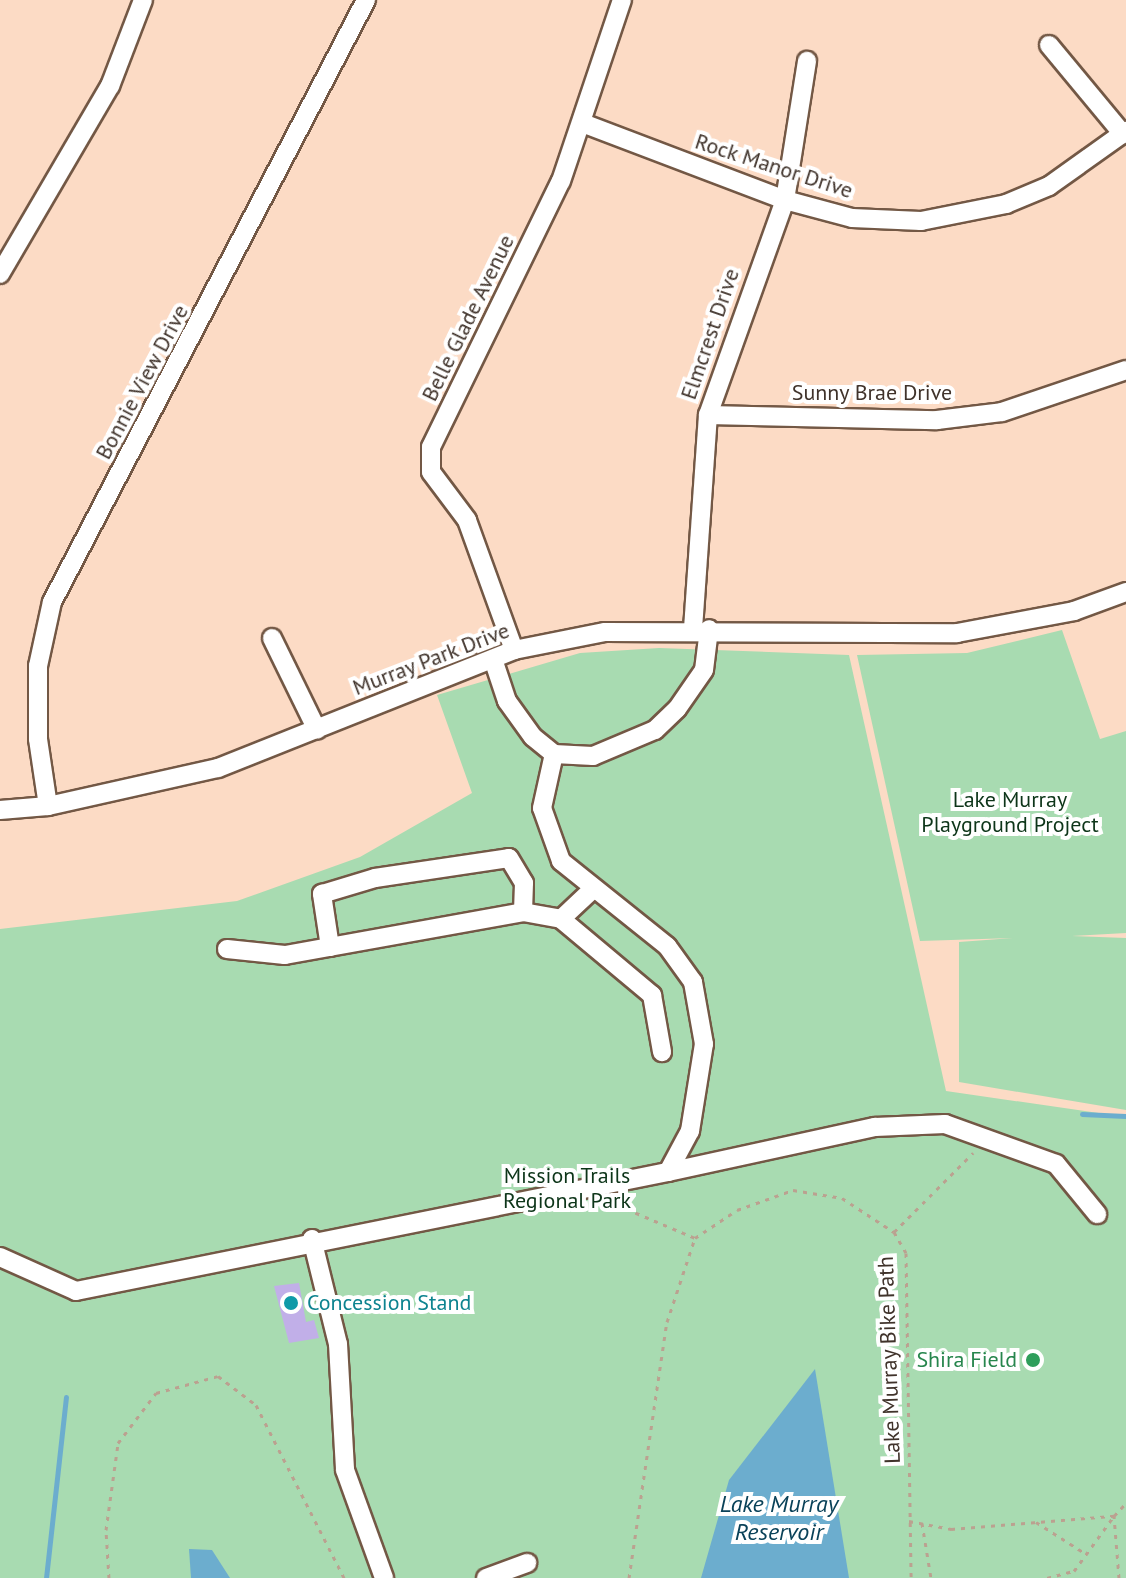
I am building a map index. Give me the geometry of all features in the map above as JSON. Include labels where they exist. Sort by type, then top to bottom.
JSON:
[{"type":"street","points":[[0,274],[110,86],[143,0]]},
{"type":"street","name":"Bonnie View Drive","points":[[48,806],[38,666],[52,602],[366,0]]},
{"type":"street","name":"Belle Glade Avenue","points":[[514,650],[467,520],[431,472],[431,447],[585,124],[622,0]]},
{"type":"street","points":[[1049,45],[1124,132]]},
{"type":"street","name":"Elmcrest Drive","points":[[554,754],[609,752],[655,730],[704,670],[701,629],[708,415],[785,200],[807,61]]},
{"type":"street","name":"Rock Manor Drive","points":[[585,124],[785,200],[852,218],[960,216],[1049,186],[1124,132]]},
{"type":"street","name":"Sunny Brae Drive","points":[[708,415],[937,420],[1002,412],[1126,370]]},
{"type":"street","name":"Murray Park Drive","points":[[0,810],[48,806],[218,768],[514,650],[605,632],[701,629],[838,637],[957,633],[1074,611],[1126,592]]},
{"type":"street","points":[[272,638],[317,730]]},
{"type":"street","points":[[493,659],[518,719],[554,754],[542,808],[561,861],[667,946],[693,982],[704,1044],[690,1131],[668,1172]]},
{"type":"street","points":[[330,947],[322,894],[375,878],[509,858],[524,883],[523,912]]},
{"type":"street","points":[[561,919],[593,889]]},
{"type":"street","points":[[227,949],[285,955],[523,912],[561,919],[652,995],[662,1052]]},
{"type":"street","points":[[0,1257],[76,1291],[312,1239],[668,1172],[875,1127],[945,1124],[1056,1164],[1097,1214]]},
{"type":"street","points":[[312,1239],[338,1344],[345,1470],[384,1578]]},
{"type":"street","points":[[486,1578],[527,1563]]},
{"type":"path","points":[[894,1232],[985,1138]]},
{"type":"path","points":[[603,1184],[609,1205],[695,1238],[667,1322],[629,1578]]},
{"type":"path","name":"Lake Murray Bike Path","points":[[695,1238],[737,1210],[793,1190],[842,1198],[894,1232],[906,1253],[911,1578]]},
{"type":"path","points":[[109,1578],[106,1530],[118,1443],[156,1393],[218,1376],[256,1405],[344,1578]]},
{"type":"path","points":[[1047,1578],[1074,1571],[1126,1503]]},
{"type":"path","points":[[909,1521],[951,1529],[1114,1516]]},
{"type":"path","points":[[1114,1516],[1119,1578]]},
{"type":"path","points":[[1036,1522],[1086,1554]]},
{"type":"path","points":[[922,1523],[931,1578]]},
{"type":"green space","name":"Lake Murray Playground Project","points":[[1062,630],[1100,739],[1126,731],[1126,933],[1072,936],[1126,938],[1126,1110],[959,1082],[959,942],[1013,938],[920,941],[857,655],[967,653]]},
{"type":"green space","name":"Mission Trails Regional Park","points":[[659,648],[849,655],[946,1091],[1126,1117],[1126,1578],[0,1578],[0,929],[237,901],[360,857],[472,793],[437,695],[580,653]]},
{"type":"water","name":"Lake Murray Reservoir","points":[[815,1369],[849,1578],[701,1578],[729,1480]]},
{"type":"water","points":[[189,1549],[212,1550],[230,1578],[191,1578]]},
{"type":"building","name":"Concession Stand","points":[[299,1283],[306,1322],[314,1320],[319,1338],[289,1343],[274,1286]]},
{"type":"waterway","points":[[1082,1114],[1126,1116]]},
{"type":"waterway","points":[[46,1578],[66,1397]]},
{"type":"place","name":"Concession Stand","points":[[291,1303]]},
{"type":"place","name":"Shira Field","points":[[1033,1360]]}]
